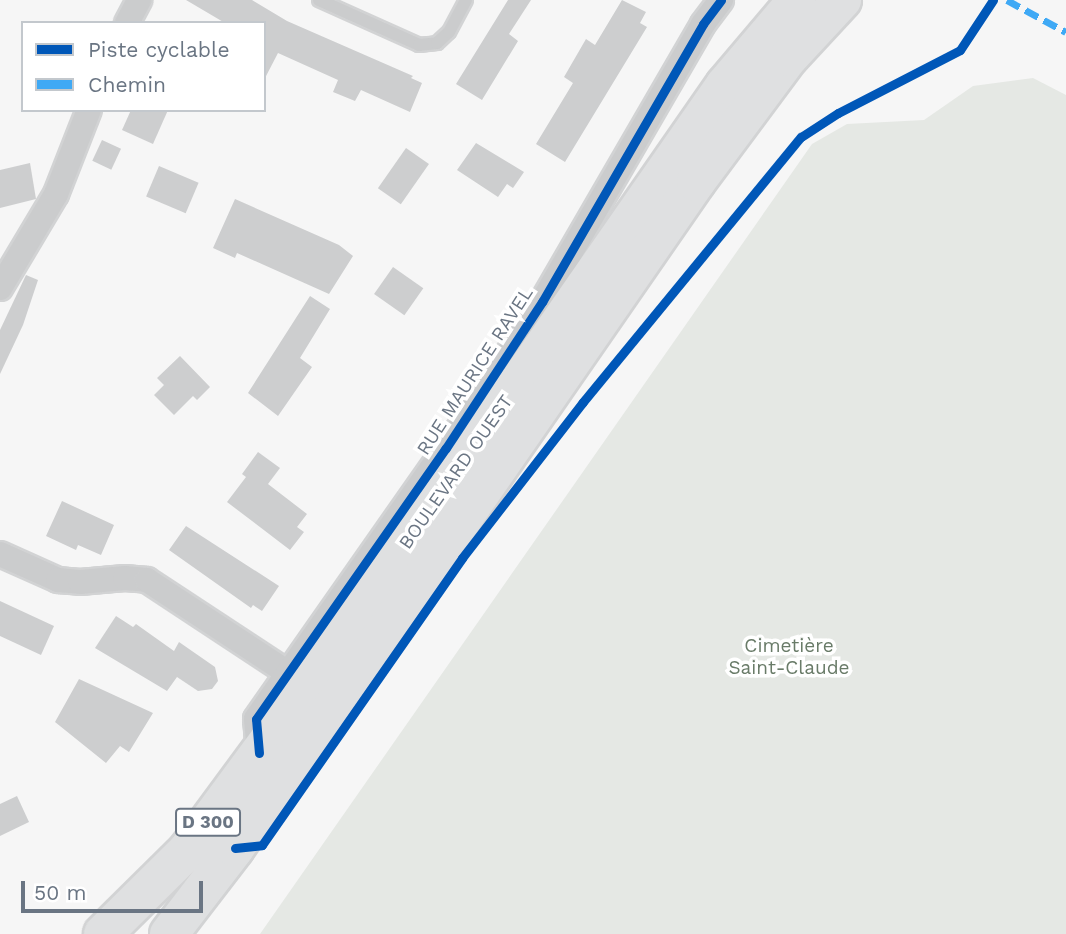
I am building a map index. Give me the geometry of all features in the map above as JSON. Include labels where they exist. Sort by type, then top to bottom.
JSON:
[{"type":"main road","name":"BOULEVARD OUEST","points":[[103,934],[187,851],[259,753],[725,85],[797,0]]},
{"type":"main road","name":"BOULEVARD OUEST","points":[[169,934],[235,848],[696,182],[789,57],[842,0]]},
{"type":"street","points":[[128,21],[139,0]]},
{"type":"street","name":"RUE MAURICE RAVEL","points":[[259,753],[256,719],[446,449],[542,302],[703,24],[721,0]]},
{"type":"street","points":[[0,288],[56,194],[88,112]]},
{"type":"street","points":[[0,554],[58,580],[147,580],[288,673]]},
{"type":"lane","points":[[319,0],[419,45],[437,43],[449,32],[467,0]]},
{"type":"green space","name":"Cimetière Saint-Claude","points":[[1033,78],[1066,95],[1066,934],[260,934],[812,144],[847,124],[924,120],[973,86]]},
{"type":"building","points":[[186,0],[252,0],[287,21],[413,76],[411,78],[422,83],[410,112],[361,90],[355,101],[333,92],[338,80],[278,53],[266,76],[266,21],[222,21]]},
{"type":"building","points":[[508,0],[531,0],[509,34],[518,41],[482,100],[456,84]]},
{"type":"building","points":[[622,0],[646,12],[640,23],[647,27],[565,162],[536,144],[573,83],[564,77],[586,39],[595,45]]},
{"type":"building","points":[[130,112],[167,112],[153,144],[122,130]]},
{"type":"building","points":[[102,140],[121,149],[111,170],[92,161]]},
{"type":"building","points":[[476,143],[524,172],[513,188],[507,184],[498,197],[457,170]]},
{"type":"building","points":[[406,148],[429,164],[401,204],[378,188]]},
{"type":"building","points":[[30,163],[36,199],[0,208],[0,170]]},
{"type":"building","points":[[159,166],[199,183],[186,213],[146,196]]},
{"type":"building","points":[[235,199],[339,245],[353,256],[329,294],[237,253],[235,258],[213,248]]},
{"type":"building","points":[[393,267],[423,288],[404,315],[374,294]]},
{"type":"building","points":[[26,275],[38,280],[23,325],[0,374],[0,330]]},
{"type":"building","points":[[310,296],[330,309],[300,358],[312,367],[278,416],[248,393]]},
{"type":"building","points":[[180,356],[210,387],[197,400],[193,396],[174,415],[154,395],[164,385],[157,378]]},
{"type":"building","points":[[258,452],[280,468],[268,484],[307,514],[297,527],[304,532],[290,550],[227,502],[246,477],[242,474]]},
{"type":"building","points":[[62,501],[114,525],[101,555],[78,545],[76,550],[46,536]]},
{"type":"building","points":[[186,526],[279,586],[262,611],[253,605],[251,608],[169,550]]},
{"type":"building","points":[[0,601],[54,626],[41,655],[0,636]]},
{"type":"building","points":[[116,616],[133,627],[136,624],[174,651],[179,642],[215,667],[218,681],[212,689],[198,691],[177,677],[167,691],[95,648]]},
{"type":"building","points":[[79,679],[153,713],[129,752],[120,746],[106,763],[55,722]]},
{"type":"building","points":[[17,796],[29,822],[0,836],[0,804]]},
{"type":"marked path","points":[[1007,0],[1066,32]]},
{"type":"cycle path","points":[[259,753],[256,719],[446,448],[542,302],[703,24],[721,0]]},
{"type":"cycle path","points":[[235,848],[262,845],[462,558],[583,402],[801,137],[838,113],[960,50],[993,0]]}]
